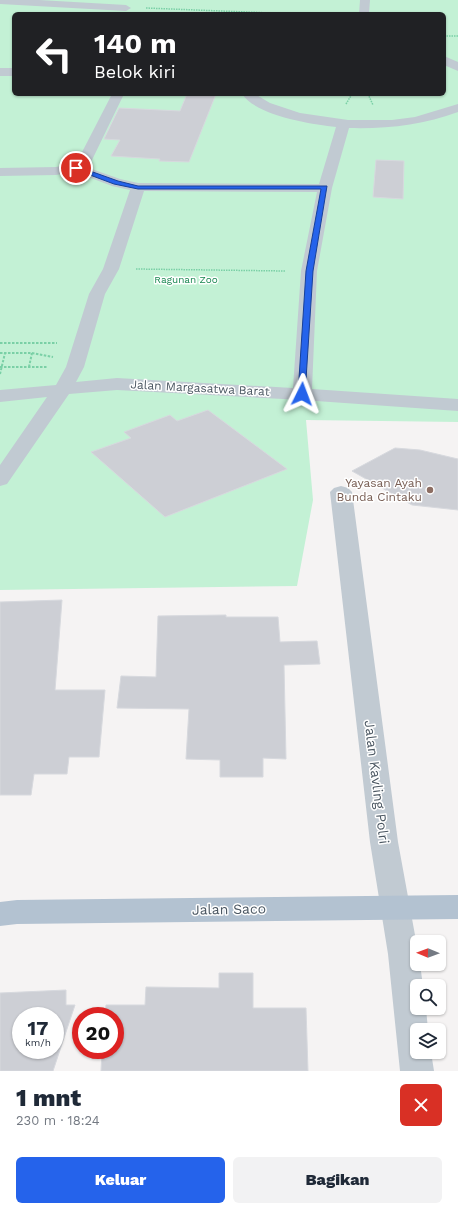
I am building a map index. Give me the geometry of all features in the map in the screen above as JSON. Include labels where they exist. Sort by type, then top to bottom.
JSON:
[{"type":"main road","name":"Jalan Saco","points":[[0,914],[17,912],[458,907]]},
{"type":"street","points":[[364,12],[365,0]]},
{"type":"street","points":[[0,1],[126,7]]},
{"type":"street","points":[[446,61],[458,67]]},
{"type":"street","points":[[0,72],[12,72]]},
{"type":"street","points":[[76,168],[85,160],[117,96]]},
{"type":"street","points":[[251,96],[265,106],[287,114],[313,120],[344,123],[392,123],[421,120],[446,114],[458,108]]},
{"type":"street","points":[[302,394],[309,271],[324,188],[344,123]]},
{"type":"street","points":[[0,172],[56,171],[76,168],[116,183],[138,187],[324,188]]},
{"type":"street","points":[[0,480],[62,390],[75,367],[97,294],[111,269],[138,187]]},
{"type":"street","name":"Jalan Margasatwa Barat","points":[[0,396],[25,395],[90,385],[117,384],[302,394],[458,405]]},
{"type":"street","name":"Jalan Kavling Polri","points":[[341,492],[384,842],[403,954],[417,1071]]},
{"type":"path","points":[[126,7],[248,12]]},
{"type":"path","points":[[446,36],[458,36]]},
{"type":"path","points":[[111,269],[309,271]]},
{"type":"path","points":[[0,343],[83,344]]},
{"type":"path","points":[[0,353],[32,353],[52,356],[57,361],[58,367]]},
{"type":"path","points":[[0,374],[5,353]]},
{"type":"path","points":[[28,374],[32,353]]},
{"type":"path","points":[[1,367],[75,367]]},
{"type":"green space","name":"Ragunan Zoo","points":[[0,0],[458,0],[458,422],[306,420],[313,500],[297,586],[0,590]]},
{"type":"building","points":[[186,96],[215,96],[189,162],[159,161],[160,159],[111,156],[120,140],[104,139],[119,108],[180,111]]},
{"type":"building","points":[[376,160],[404,161],[403,199],[373,197]]},
{"type":"building","points":[[208,410],[287,469],[165,517],[91,452],[131,438],[124,432],[170,415],[177,421]]},
{"type":"building","points":[[395,448],[420,450],[458,459],[458,510],[412,505],[352,471]]},
{"type":"building","points":[[62,600],[55,690],[105,690],[99,757],[69,757],[67,774],[34,774],[31,795],[0,795],[0,602]]},
{"type":"building","points":[[226,615],[226,617],[278,617],[280,642],[317,641],[320,664],[284,665],[286,759],[263,758],[263,777],[220,777],[220,760],[186,759],[189,709],[117,708],[121,676],[156,677],[158,616]]},
{"type":"building","points":[[219,973],[253,973],[253,1008],[306,1008],[308,1071],[101,1071],[102,1059],[124,1059],[124,1007],[106,1007],[106,1005],[145,1005],[146,987],[219,988]]},
{"type":"building","points":[[66,990],[66,1005],[75,1005],[74,1007],[72,1007],[72,1014],[64,1038],[64,1007],[12,1007],[12,1059],[57,1059],[53,1071],[0,1071],[0,993]]},
{"type":"place","name":"Yayasan Ayah Bunda Cintaku","points":[[430,490]]},
{"type":"route","points":[[76,168],[116,183],[138,187],[324,188],[309,271],[302,394]]}]
